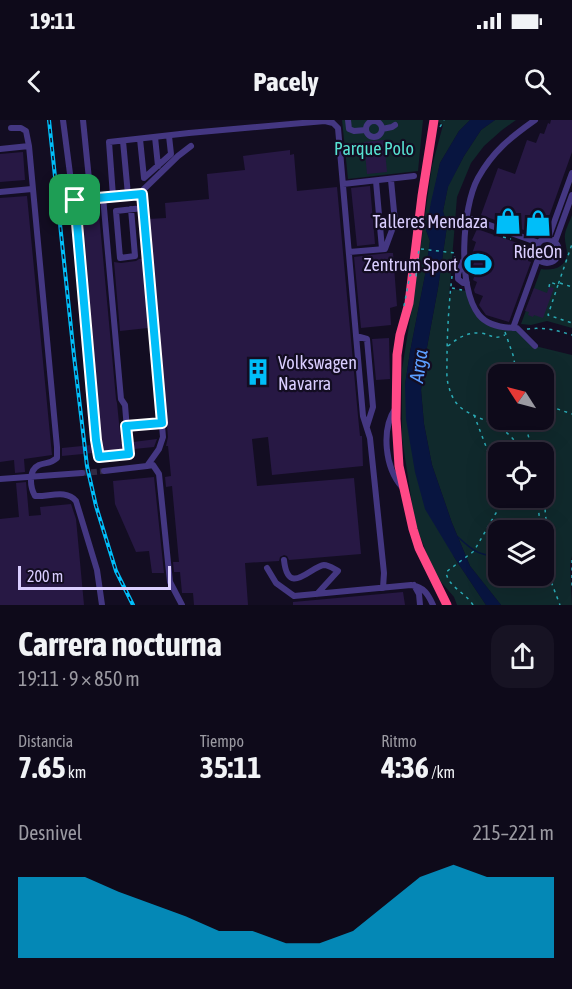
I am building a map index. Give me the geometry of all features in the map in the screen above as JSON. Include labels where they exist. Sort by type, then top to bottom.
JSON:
[{"type":"highway","points":[[434,120],[409,303],[397,356],[396,409],[399,466],[413,529],[419,548],[447,605]]},
{"type":"street","points":[[63,120],[75,200],[99,457],[129,454],[125,405],[121,399],[103,197]]},
{"type":"street","points":[[83,120],[91,198]]},
{"type":"street","points":[[348,120],[349,129],[354,131],[373,123],[392,127],[395,125]]},
{"type":"street","points":[[535,120],[514,135],[490,158],[476,180],[466,217],[464,260],[471,299],[479,315],[495,325],[515,328],[535,346]]},
{"type":"street","points":[[113,196],[109,142],[325,121],[333,123],[338,128],[363,416],[370,438],[384,573],[383,588]]},
{"type":"street","points":[[10,128],[21,128],[26,131],[57,447],[57,458],[51,463],[35,468],[31,477],[32,491],[35,496],[64,494],[76,501],[97,570],[102,605]]},
{"type":"street","points":[[147,466],[159,449],[163,437],[142,194],[171,154],[169,136]]},
{"type":"street","points":[[155,137],[160,168]]},
{"type":"street","points":[[140,139],[144,178],[191,146]]},
{"type":"street","points":[[123,141],[128,195]]},
{"type":"street","points":[[0,149],[28,147]]},
{"type":"street","points":[[552,241],[572,173]]},
{"type":"street","points":[[343,184],[414,176]]},
{"type":"street","points":[[349,252],[385,249],[395,222],[391,180]]},
{"type":"street","points":[[376,181],[382,249]]},
{"type":"street","points":[[0,192],[32,189]]},
{"type":"street","points":[[75,200],[142,194]]},
{"type":"street","points":[[552,241],[572,195]]},
{"type":"street","points":[[131,209],[135,256],[120,258],[116,211],[131,209],[143,208]]},
{"type":"street","points":[[466,217],[499,234],[539,243]]},
{"type":"street","points":[[543,240],[552,241],[558,245],[560,253],[556,260],[549,264],[541,262],[536,256],[539,243],[543,240]]},
{"type":"street","points":[[515,328],[538,259]]},
{"type":"street","points":[[356,336],[367,339],[373,407],[366,426]]},
{"type":"street","points":[[126,426],[162,423]]},
{"type":"street","points":[[104,471],[153,465],[159,474],[170,582],[182,605]]},
{"type":"street","points":[[0,479],[82,473]]},
{"type":"street","points":[[284,560],[288,574],[296,578],[321,565],[327,565],[338,571],[317,594]]},
{"type":"street","points":[[267,568],[276,583],[294,596],[414,585],[428,594],[433,605]]},
{"type":"street","points":[[414,585],[419,594],[420,605]]},
{"type":"path","points":[[499,234],[515,239]]},
{"type":"path","points":[[572,244],[548,315],[572,323]]},
{"type":"path","points":[[404,306],[410,275],[416,276],[419,248],[455,253],[447,347],[448,386],[456,404],[501,429],[515,442]]},
{"type":"path","points":[[549,287],[550,282],[572,287]]},
{"type":"path","points":[[451,288],[466,291]]},
{"type":"path","points":[[515,328],[543,328],[572,336]]},
{"type":"path","points":[[505,331],[515,364]]},
{"type":"path","points":[[447,347],[467,334],[481,333],[495,338],[506,335]]},
{"type":"path","points":[[554,408],[572,414]]},
{"type":"path","points":[[474,415],[488,452]]},
{"type":"path","points":[[473,605],[450,582],[446,572],[474,551],[497,508]]},
{"type":"path","points":[[572,560],[572,588]]},
{"type":"path","points":[[551,586],[560,605]]},
{"type":"green space","name":"Parque Polo","points":[[342,120],[423,120],[418,171],[348,179]]},
{"type":"green space","points":[[439,120],[470,120],[459,131],[440,163],[426,230],[430,241],[405,385],[454,557],[486,605],[457,605],[454,597],[435,575],[415,523],[402,438],[402,369],[432,166],[443,125]]},
{"type":"green space","points":[[495,120],[516,120],[484,146],[471,163],[457,197],[449,297],[453,289],[466,291],[478,318],[493,327],[513,328],[535,346],[572,355],[572,556],[570,565],[572,605],[501,605],[470,566],[432,465],[424,424],[421,390],[447,226],[443,211],[448,186],[481,130]]},
{"type":"green space","points":[[572,215],[572,328],[547,321],[531,325],[521,324],[541,269],[558,268],[566,259],[565,234]]},
{"type":"water","name":"Arga","points":[[470,120],[495,120],[481,130],[448,187],[443,211],[447,226],[421,390],[424,424],[432,465],[452,523],[470,566],[501,605],[486,605],[425,509],[415,472],[406,419],[405,385],[426,270],[430,241],[426,230],[431,202],[440,163],[459,131]]},
{"type":"building","points":[[551,120],[572,120],[572,152],[546,225],[542,224],[538,235],[481,215],[498,168],[515,174],[527,140],[536,143],[540,133],[544,134]]},
{"type":"building","points":[[384,140],[387,172],[367,174],[364,142]]},
{"type":"building","name":"Volkswagen Navarra","points":[[290,150],[290,155],[294,154],[297,191],[337,187],[363,466],[272,475],[268,437],[252,439],[257,486],[354,478],[361,554],[289,560],[284,555],[279,561],[245,563],[248,605],[194,605],[193,593],[182,593],[180,572],[174,572],[173,562],[179,562],[172,486],[166,487],[165,477],[171,476],[168,446],[166,446],[168,437],[149,219],[166,218],[165,203],[209,199],[207,174],[245,170],[243,156]]},
{"type":"building","points":[[23,152],[25,180],[0,182],[0,154]]},
{"type":"building","points":[[370,186],[375,244],[357,246],[351,188]]},
{"type":"building","points":[[27,196],[52,455],[24,459],[25,472],[15,473],[14,460],[0,462],[0,198]]},
{"type":"building","points":[[98,203],[116,399],[121,443],[123,443],[123,449],[103,451],[82,205]]},
{"type":"building","points":[[477,229],[532,248],[528,261],[531,262],[509,322],[486,315],[479,305],[483,296],[475,293],[477,282],[473,280],[477,269],[472,267],[477,255],[472,254],[476,242],[472,240]]},
{"type":"building","points":[[393,253],[397,306],[390,308],[391,325],[361,328],[354,257]]},
{"type":"building","points":[[142,259],[148,328],[120,331],[114,262],[121,263]]},
{"type":"building","points":[[549,287],[554,288],[543,318],[528,315],[529,312],[525,311],[534,288],[547,293]]},
{"type":"building","points":[[389,338],[390,379],[376,380],[372,339]]},
{"type":"building","points":[[157,439],[154,447],[134,449],[133,442]]},
{"type":"building","points":[[92,445],[93,453],[62,456],[62,448]]},
{"type":"building","points":[[154,477],[164,573],[152,573],[149,551],[136,552],[115,504],[113,481]]},
{"type":"building","points":[[26,482],[29,516],[41,515],[40,507],[71,504],[76,519],[84,605],[0,605],[0,519],[19,517],[16,483]]},
{"type":"building","points":[[403,592],[405,605],[293,605],[293,602]]},
{"type":"waterway","points":[[458,537],[479,553],[488,555]]},
{"type":"tunnel","points":[[82,473],[104,471]]},
{"type":"railway","points":[[49,120],[87,466],[96,506],[116,571],[133,605]]},
{"type":"place","name":"Talleres Mendaza","points":[[508,221]]},
{"type":"place","name":"RideOn","points":[[538,223]]},
{"type":"place","name":"Zentrum Sport","points":[[478,264]]},
{"type":"place","name":"Volkswagen Navarra","points":[[258,372]]},
{"type":"route","points":[[142,194],[162,423],[126,426],[129,454],[99,457],[75,200],[142,194]]}]
